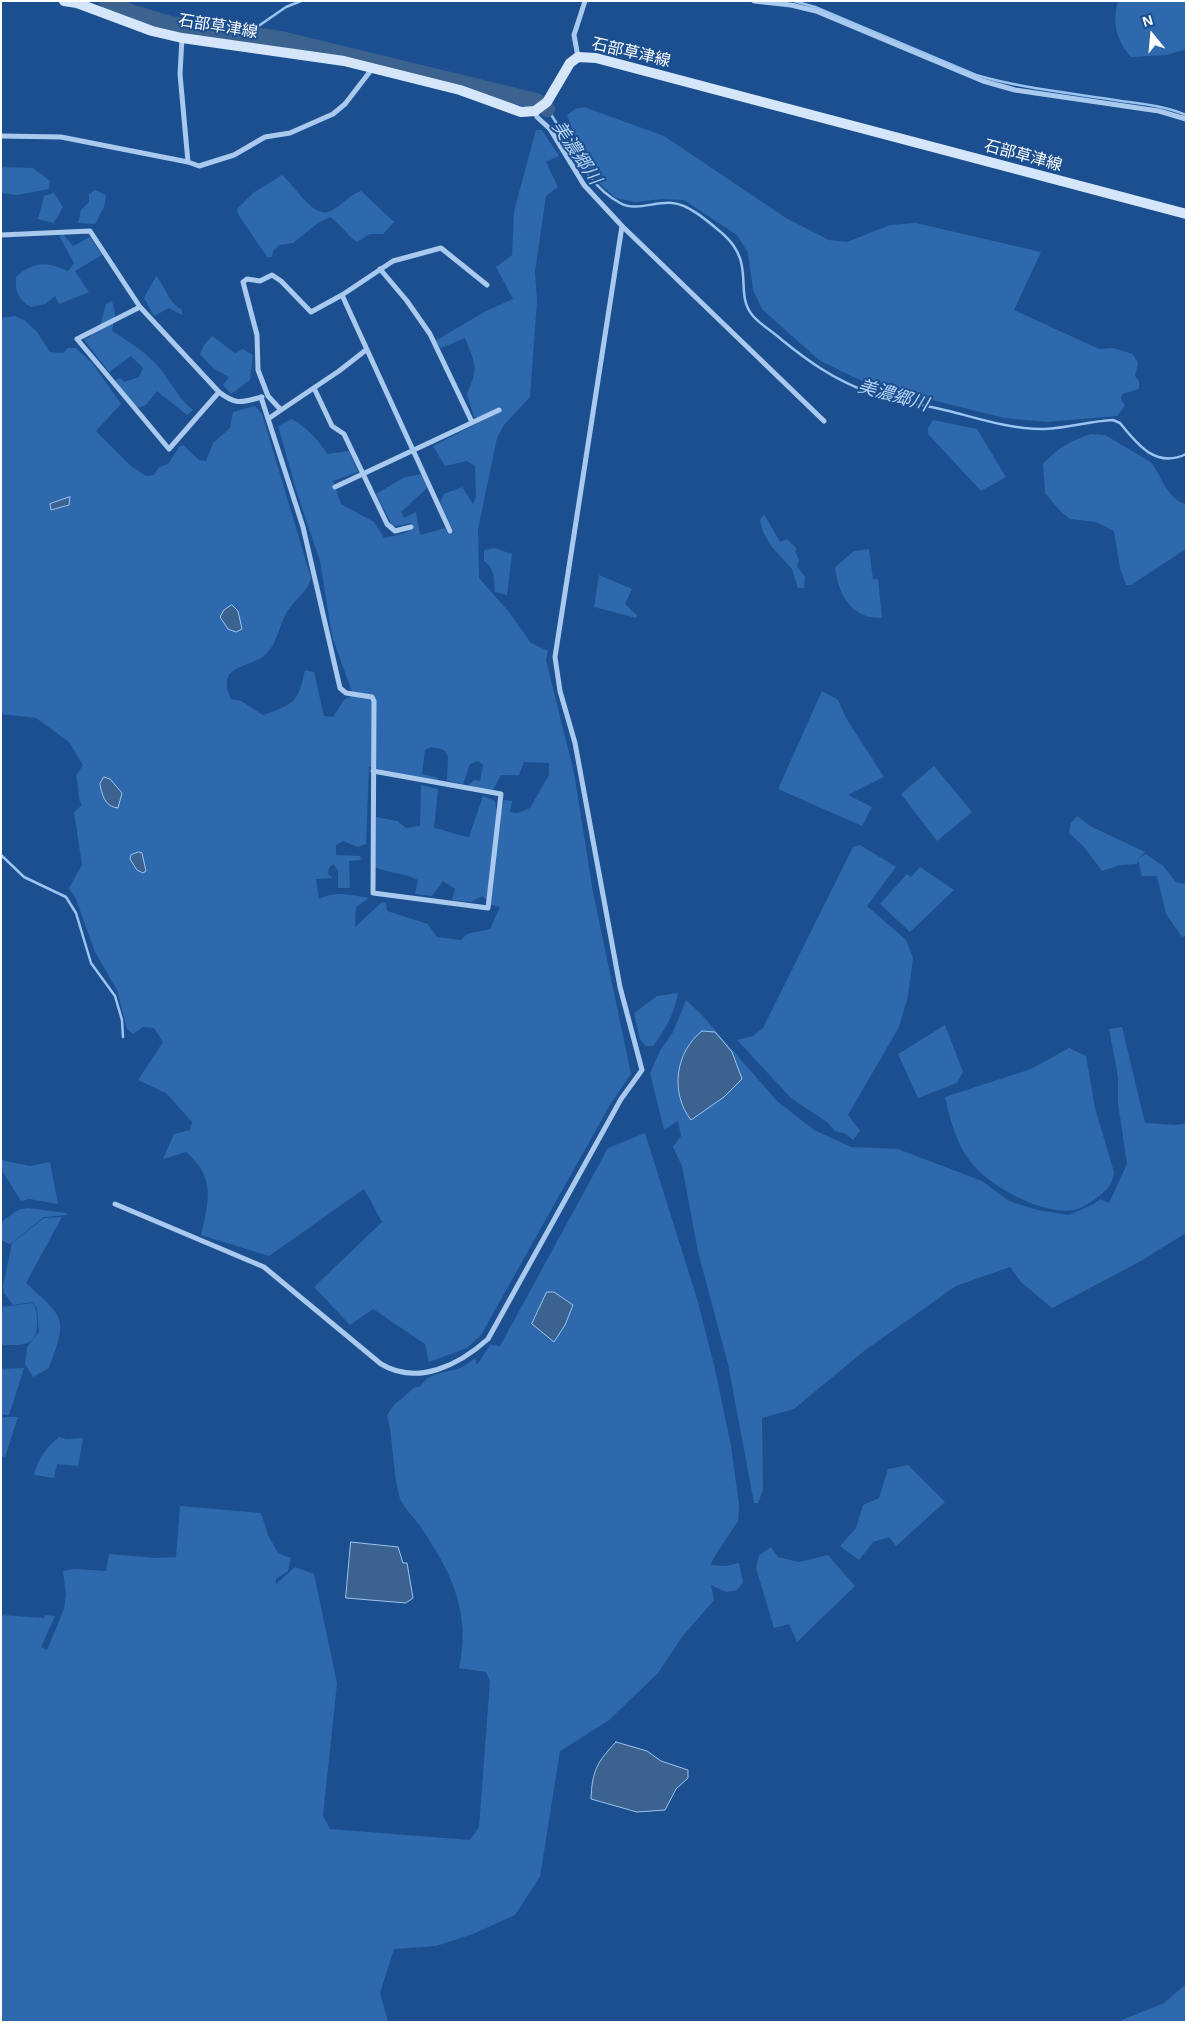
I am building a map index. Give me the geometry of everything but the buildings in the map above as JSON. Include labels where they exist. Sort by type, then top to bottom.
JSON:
[{"type":"main road","name":"石部草津線","points":[[64,1],[77,3],[152,30],[182,38],[320,57],[460,90],[521,112],[536,110],[549,100],[570,63],[578,57],[596,58],[1186,214]]},
{"type":"street","points":[[578,57],[574,35],[585,1]]},
{"type":"street","points":[[754,1],[791,5],[816,11],[983,81],[1015,90],[1159,111],[1186,119]]},
{"type":"street","points":[[182,38],[180,74],[188,162]]},
{"type":"street","points":[[1,136],[61,137],[200,166],[206,165],[234,154],[265,138],[290,133],[333,114],[345,104],[372,69]]},
{"type":"street","points":[[536,110],[537,117],[550,128],[584,185],[622,226],[824,421]]},
{"type":"street","points":[[116,1204],[264,1268],[381,1364],[393,1371],[404,1374],[426,1372],[466,1358],[488,1339],[621,1099],[642,1070],[622,996],[575,743],[560,691],[555,657],[622,226]]},
{"type":"street","points":[[1,235],[90,231],[140,308],[219,392],[232,402],[239,403],[268,396]]},
{"type":"street","points":[[281,410],[268,396],[258,370],[258,335],[243,282],[247,279],[260,281],[272,276],[281,281],[311,312],[398,259],[441,248],[487,285]]},
{"type":"street","points":[[380,269],[407,301],[430,334],[472,422]]},
{"type":"street","points":[[342,294],[450,531]]},
{"type":"street","points":[[140,308],[77,339],[169,449],[219,392]]},
{"type":"street","points":[[268,419],[366,350]]},
{"type":"street","points":[[314,388],[332,426],[344,434],[380,513],[391,530],[395,531],[411,527]]},
{"type":"street","points":[[261,397],[303,527],[340,688],[346,692],[372,696],[374,701],[373,771],[373,893],[488,908],[501,794],[373,771]]},
{"type":"street","points":[[335,487],[499,410]]},
{"type":"shaded area","points":[[1118,1],[1186,1],[1186,49],[1167,55],[1131,57],[1122,44],[1117,31],[1115,17]]},
{"type":"shaded area","points":[[584,107],[664,136],[786,218],[829,240],[847,242],[890,225],[916,223],[1041,252],[1014,310],[1099,349],[1113,348],[1133,354],[1138,363],[1135,376],[1139,381],[1139,389],[1122,394],[1121,399],[1125,406],[1117,416],[1047,422],[1004,418],[868,384],[819,360],[762,309],[753,290],[748,253],[737,235],[684,200],[662,199],[635,202],[616,198],[603,187],[587,168],[567,115],[575,109]]},
{"type":"shaded area","points":[[536,130],[542,130],[559,156],[546,162],[558,187],[546,196],[535,272],[537,301],[530,397],[504,425],[497,438],[478,529],[479,578],[509,612],[531,643],[548,651],[546,660],[574,773],[593,892],[631,1074],[611,1103],[481,1335],[467,1348],[429,1362],[425,1344],[373,1309],[350,1325],[314,1287],[382,1222],[364,1189],[269,1256],[201,1235],[208,1200],[206,1180],[202,1171],[186,1152],[163,1159],[174,1134],[190,1130],[192,1122],[166,1093],[138,1080],[163,1042],[154,1028],[143,1027],[133,1034],[127,1029],[117,990],[95,952],[76,899],[69,888],[82,865],[74,812],[82,805],[79,798],[76,776],[83,765],[69,742],[36,718],[1,714],[1,318],[15,316],[24,320],[37,332],[50,352],[63,353],[68,348],[76,348],[93,364],[121,404],[96,431],[132,467],[146,476],[154,475],[159,467],[168,464],[179,447],[183,445],[199,460],[206,461],[213,443],[230,428],[233,412],[255,406],[262,414],[311,578],[307,588],[287,612],[271,649],[261,658],[230,673],[227,680],[227,688],[231,699],[241,701],[263,715],[289,704],[300,689],[305,670],[314,672],[324,716],[333,717],[344,700],[353,695],[332,636],[320,561],[298,496],[278,426],[292,419],[312,434],[327,454],[349,451],[358,472],[333,481],[341,504],[374,522],[384,538],[402,534],[413,529],[411,523],[393,527],[376,494],[403,478],[421,474],[427,488],[401,512],[404,518],[416,512],[420,535],[445,528],[448,533],[454,533],[440,502],[444,494],[462,487],[473,504],[476,497],[475,466],[467,461],[445,466],[433,446],[486,419],[474,417],[467,394],[473,378],[474,366],[465,338],[441,348],[435,341],[486,311],[513,299],[496,267],[512,255],[514,211]],"holes":[[[431,747],[444,750],[448,757],[447,781],[463,784],[470,764],[478,761],[483,765],[480,781],[474,780],[468,786],[493,790],[501,775],[519,775],[524,762],[549,763],[549,775],[530,808],[518,813],[510,812],[512,801],[504,800],[501,813],[497,813],[495,801],[483,796],[469,837],[434,828],[438,789],[421,785],[420,826],[406,828],[397,821],[376,817],[375,867],[418,880],[415,894],[432,896],[443,881],[455,889],[452,900],[471,902],[482,896],[492,905],[500,907],[490,929],[467,934],[461,940],[437,937],[428,924],[387,911],[386,903],[382,902],[355,927],[356,907],[369,898],[337,894],[319,899],[316,879],[333,878],[328,874],[329,868],[333,864],[338,870],[338,888],[350,888],[349,861],[361,860],[360,856],[336,855],[336,845],[343,841],[358,847],[366,844],[369,767],[437,781],[438,778],[422,774],[425,750]]]},
{"type":"shaded area","points":[[1,167],[33,168],[50,181],[49,189],[17,195],[1,193]]},
{"type":"shaded area","points":[[282,175],[304,200],[317,210],[331,211],[361,191],[394,222],[383,234],[370,234],[357,242],[330,217],[318,223],[293,243],[279,245],[273,251],[272,257],[267,257],[238,214],[237,209],[253,193]]},
{"type":"shaded area","points":[[95,190],[106,195],[104,207],[95,224],[78,223],[81,210],[89,202],[89,194]]},
{"type":"shaded area","points":[[54,193],[63,207],[54,223],[38,219],[44,196]]},
{"type":"shaded area","points":[[63,234],[73,246],[90,237],[102,255],[75,271],[89,292],[59,304],[55,296],[45,304],[31,307],[18,295],[16,277],[23,271],[41,264],[47,264],[68,271],[74,263],[59,236]]},
{"type":"shaded area","points":[[156,276],[173,303],[182,310],[182,315],[169,308],[154,316],[144,298]]},
{"type":"shaded area","points":[[112,301],[115,313],[112,331],[141,350],[156,364],[183,400],[193,410],[187,415],[157,391],[146,405],[137,408],[114,381],[120,378],[124,382],[139,377],[143,368],[131,356],[109,372],[84,340],[99,330],[106,304]]},
{"type":"shaded area","points":[[212,336],[235,353],[243,349],[253,355],[250,380],[231,394],[223,385],[229,377],[214,369],[200,354],[204,345]]},
{"type":"shaded area","points":[[933,420],[977,429],[1006,477],[981,491],[928,434],[928,428]]},
{"type":"shaded area","points":[[1091,434],[1105,435],[1149,461],[1173,497],[1186,504],[1186,549],[1131,585],[1126,585],[1120,568],[1114,531],[1096,522],[1070,519],[1062,513],[1045,493],[1043,464],[1065,446]]},
{"type":"shaded area","points":[[70,497],[69,505],[51,510],[50,504]]},
{"type":"shaded area","points":[[764,514],[780,542],[787,539],[797,549],[795,551],[799,560],[797,566],[805,577],[804,588],[798,588],[792,569],[771,546],[763,532],[760,520]]},
{"type":"shaded area","points":[[494,548],[512,554],[507,595],[495,592],[492,571],[484,561],[484,550]]},
{"type":"shaded area","points":[[869,549],[873,579],[878,579],[882,618],[862,614],[848,603],[839,587],[835,567],[854,551]]},
{"type":"shaded area","points":[[599,575],[632,589],[625,604],[637,615],[636,618],[594,607]]},
{"type":"shaded area","points":[[232,605],[238,611],[242,629],[236,632],[228,629],[220,617],[224,610]]},
{"type":"shaded area","points":[[822,691],[838,700],[846,718],[884,777],[848,795],[872,807],[862,826],[778,789]]},
{"type":"shaded area","points":[[934,766],[972,812],[937,841],[901,794]]},
{"type":"shaded area","points":[[104,777],[110,779],[122,793],[118,808],[107,803],[103,796],[100,784]]},
{"type":"shaded area","points":[[1077,816],[1090,826],[1145,852],[1138,859],[1146,854],[1163,866],[1176,882],[1186,884],[1186,935],[1182,937],[1166,914],[1157,876],[1142,876],[1138,860],[1137,864],[1120,865],[1102,871],[1084,847],[1069,833],[1071,823]]},
{"type":"shaded area","points":[[860,845],[896,867],[867,906],[906,940],[913,958],[908,996],[899,1027],[848,1115],[860,1131],[853,1140],[846,1134],[835,1131],[827,1122],[792,1099],[737,1040],[753,1036],[763,1028],[853,847]]},
{"type":"shaded area","points":[[139,852],[142,853],[146,871],[143,873],[137,870],[130,859],[131,855]]},
{"type":"shaded area","points":[[920,867],[954,890],[910,932],[880,904],[907,874],[911,877]]},
{"type":"shaded area","points":[[678,993],[675,1007],[665,1027],[653,1046],[646,1046],[640,1040],[634,1013],[657,996]]},
{"type":"shaded area","points":[[686,1000],[701,1014],[777,1101],[814,1130],[851,1147],[898,1149],[982,1181],[1009,1201],[1037,1210],[1069,1215],[1094,1204],[1100,1199],[1109,1203],[1127,1164],[1118,1103],[1118,1077],[1109,1029],[1122,1027],[1145,1123],[1176,1125],[1186,1123],[1186,1233],[1141,1261],[1052,1308],[1021,1282],[1010,1267],[956,1286],[864,1351],[794,1409],[762,1418],[763,1490],[758,1503],[754,1503],[728,1364],[698,1252],[682,1166],[673,1147],[681,1136],[678,1121],[664,1130],[650,1073],[660,1051],[673,1032]]},
{"type":"shaded area","points":[[945,1025],[963,1072],[957,1083],[918,1098],[898,1054]]},
{"type":"shaded area","points":[[702,1031],[715,1032],[732,1052],[742,1079],[724,1097],[691,1120],[680,1098],[678,1086],[679,1073],[681,1061],[686,1050]]},
{"type":"shaded area","points":[[1069,1048],[1086,1056],[1095,1108],[1114,1172],[1109,1186],[1098,1197],[1078,1209],[1066,1211],[1052,1209],[1023,1200],[995,1184],[975,1167],[959,1143],[945,1097],[1031,1069]]},
{"type":"shaded area","points":[[645,1133],[698,1302],[715,1369],[731,1446],[739,1505],[738,1521],[711,1565],[726,1566],[739,1563],[743,1582],[737,1590],[726,1592],[711,1585],[714,1600],[682,1637],[658,1673],[608,1721],[560,1751],[540,1877],[515,1915],[473,1934],[436,1946],[394,1949],[380,1993],[388,2022],[1,2022],[1,1615],[44,1618],[45,1615],[55,1616],[41,1647],[47,1650],[64,1609],[66,1595],[63,1571],[74,1569],[106,1571],[109,1554],[157,1558],[176,1557],[180,1506],[261,1513],[268,1535],[278,1553],[291,1558],[288,1571],[276,1579],[276,1584],[295,1567],[314,1574],[337,1683],[323,1816],[330,1829],[470,1840],[479,1827],[490,1681],[486,1672],[459,1668],[462,1630],[456,1595],[450,1578],[433,1545],[400,1499],[387,1415],[394,1405],[415,1387],[420,1387],[428,1378],[462,1367],[475,1358],[477,1365],[490,1345],[500,1346],[608,1148]]},
{"type":"shaded area","points":[[1,1160],[30,1166],[50,1162],[58,1204],[29,1199],[21,1201],[1,1169]]},
{"type":"shaded area","points":[[28,1208],[66,1213],[67,1215],[44,1217],[10,1244],[1,1240],[1,1222],[18,1210]]},
{"type":"shaded area","points":[[62,1217],[26,1283],[49,1304],[59,1320],[60,1328],[59,1338],[49,1368],[33,1377],[25,1364],[27,1347],[39,1332],[37,1308],[33,1302],[13,1305],[4,1293],[3,1286],[12,1243],[44,1218]]},
{"type":"shaded area","points":[[547,1292],[554,1292],[573,1305],[565,1325],[554,1342],[532,1324]]},
{"type":"shaded area","points":[[33,1303],[37,1317],[35,1337],[21,1345],[1,1345],[1,1307]]},
{"type":"shaded area","points":[[24,1368],[9,1415],[1,1415],[1,1369]]},
{"type":"shaded area","points":[[1,1417],[18,1417],[5,1457],[1,1457]]},
{"type":"shaded area","points":[[59,1437],[66,1439],[83,1438],[78,1466],[57,1464],[54,1478],[34,1475],[43,1454]]},
{"type":"shaded area","points":[[908,1465],[945,1502],[896,1546],[889,1537],[873,1542],[859,1560],[840,1546],[856,1528],[863,1505],[879,1498],[888,1469]]},
{"type":"shaded area","points":[[351,1542],[398,1547],[403,1563],[407,1563],[413,1598],[406,1603],[346,1598]]},
{"type":"shaded area","points":[[771,1547],[778,1557],[799,1562],[828,1555],[855,1586],[797,1642],[789,1624],[774,1628],[756,1568],[759,1555]]},
{"type":"shaded area","points":[[616,1742],[647,1751],[661,1761],[688,1770],[688,1778],[676,1789],[665,1810],[637,1812],[591,1799],[594,1774],[597,1767],[604,1755]]},
{"type":"shaded area","points":[[1186,1984],[1186,2022],[1117,2022],[1164,2003]]},
{"type":"waterway","name":"美濃郷川","points":[[107,1],[130,12],[170,24],[281,39],[536,101],[547,109]]},
{"type":"waterway","points":[[247,34],[286,7],[301,1]]},
{"type":"waterway","points":[[794,1],[815,7],[976,75],[1030,87],[1170,109],[1186,115]]},
{"type":"waterway","name":"美濃郷川","points":[[547,109],[587,173],[607,195],[626,206],[632,207],[666,203],[679,204],[699,215],[723,234],[733,245],[739,256],[747,307],[753,316],[802,356],[833,376],[856,387],[898,401],[1021,428],[1045,429],[1113,420],[1120,423],[1140,446],[1156,456],[1175,458],[1186,454]]},
{"type":"waterway","points":[[1,855],[24,877],[66,897],[76,913],[91,963],[115,996],[122,1020],[123,1037]]}]
